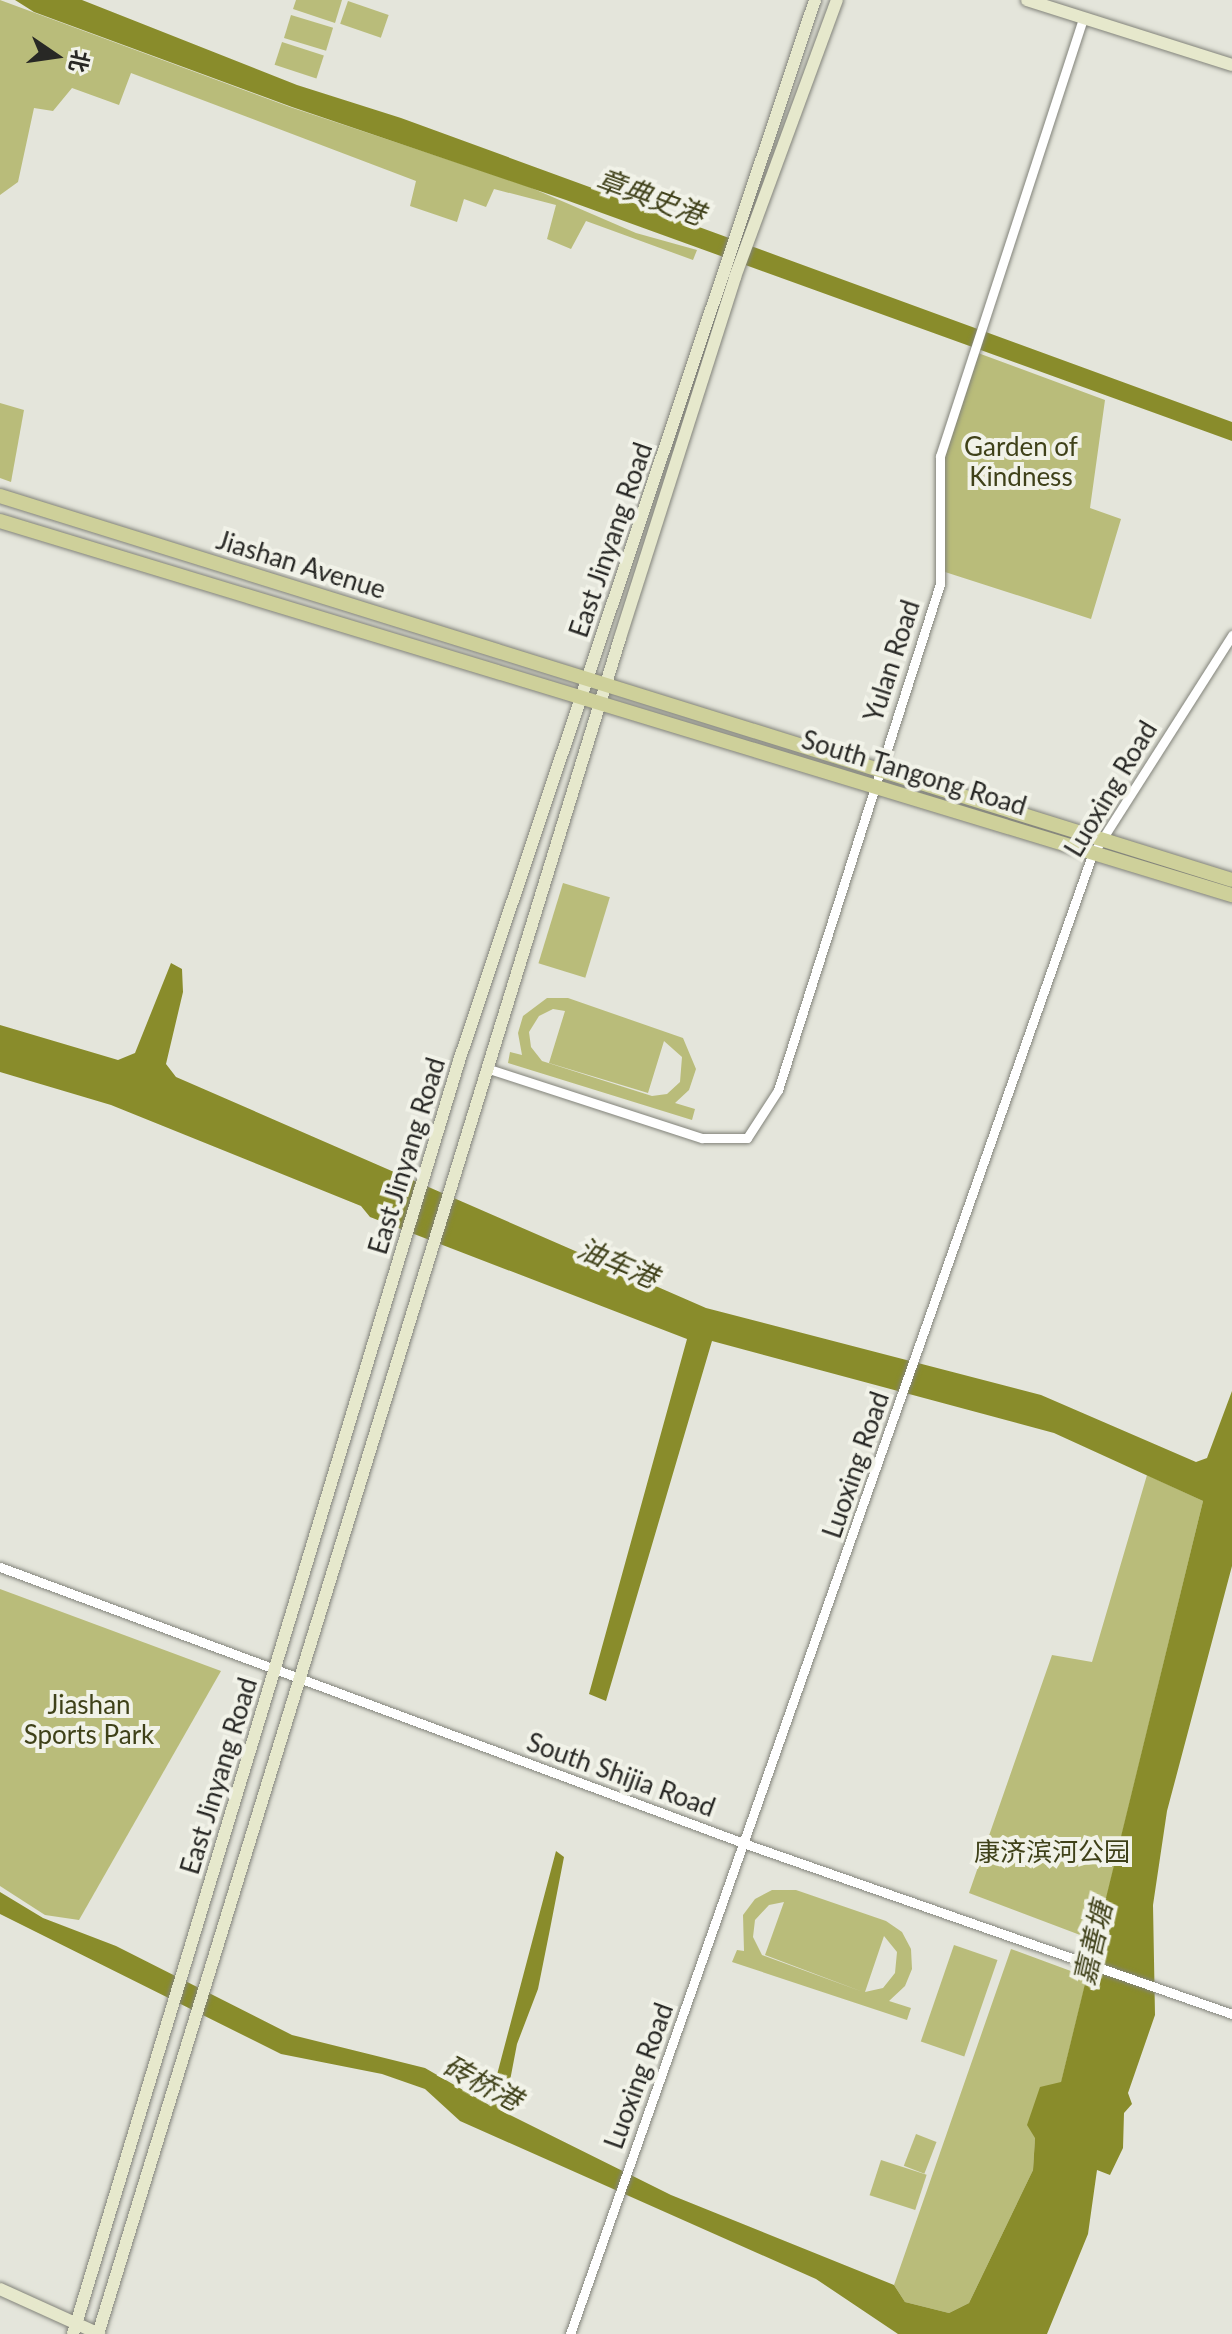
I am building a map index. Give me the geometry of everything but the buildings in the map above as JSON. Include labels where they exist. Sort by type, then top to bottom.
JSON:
[{"type":"main road","name":"East Jinyang Road","points":[[75,2329],[428,1161],[580,699],[745,227],[815,0]]},
{"type":"main road","name":"East Jinyang Road","points":[[745,227],[837,0]]},
{"type":"main road","points":[[1027,0],[1232,65]]},
{"type":"main road","name":"East Jinyang Road","points":[[98,2334],[207,1967],[455,1178],[729,274]]},
{"type":"main road","name":"Jiashan Avenue","points":[[0,496],[587,680]]},
{"type":"main road","name":"Jiashan Avenue","points":[[0,521],[580,699]]},
{"type":"main road","name":"South Tangong Road","points":[[587,680],[1232,880]]},
{"type":"main road","name":"South Tangong Road","points":[[580,699],[875,784],[1092,855],[1232,895]]},
{"type":"main road","points":[[0,2289],[75,2329],[98,2334]]},
{"type":"street","name":"Yulan Road","points":[[486,1068],[702,1138],[747,1138],[778,1090],[940,584],[940,456],[1083,18]]},
{"type":"street","name":"Luoxing Road","points":[[570,2334],[746,1844],[1092,855],[1232,635]]},
{"type":"street","name":"South Shijia Road","points":[[0,1567],[295,1680],[746,1844],[1080,1957],[1232,2014]]},
{"type":"green space","points":[[0,0],[290,107],[527,186],[636,233],[697,250],[693,260],[586,221],[571,249],[547,239],[556,205],[494,189],[486,207],[464,199],[457,222],[410,206],[416,181],[131,73],[119,105],[72,88],[53,111],[34,108],[18,182],[0,195]]},
{"type":"green space","points":[[296,0],[342,0],[335,23],[293,9]]},
{"type":"green space","points":[[348,1],[389,15],[381,38],[340,24]]},
{"type":"green space","points":[[291,15],[333,28],[326,51],[284,38]]},
{"type":"green space","points":[[282,42],[324,56],[316,78],[275,65]]},
{"type":"green space","name":"Garden of Kindness","points":[[978,353],[1105,400],[1090,508],[1121,519],[1091,619],[945,572],[944,456]]},
{"type":"green space","points":[[0,403],[24,410],[11,482],[0,478]]},
{"type":"green space","points":[[563,883],[610,897],[585,978],[538,963]]},
{"type":"green space","points":[[547,998],[568,998],[683,1038],[696,1069],[689,1090],[675,1103],[695,1109],[692,1120],[508,1063],[510,1052],[522,1055],[518,1033],[523,1016]],"holes":[[[553,1009],[565,1011],[549,1063],[648,1093],[664,1041],[682,1057],[680,1082],[667,1094],[652,1096],[542,1061],[531,1047],[529,1032],[539,1016]]]},
{"type":"green space","name":"康济滨河公园","points":[[1147,1475],[1203,1501],[1096,1941],[969,1893],[1052,1655],[1092,1662]]},
{"type":"green space","name":"Jiashan Sports Park","points":[[0,1589],[221,1671],[79,1920],[45,1915],[0,1886]]},
{"type":"green space","points":[[772,1890],[796,1890],[886,1921],[902,1932],[911,1949],[912,1969],[905,1986],[889,2001],[911,2008],[907,2020],[732,1962],[737,1950],[744,1951],[743,1915],[755,1899]],"holes":[[[784,1902],[765,1955],[863,1992],[762,1955],[753,1937],[755,1920],[769,1905]],[[884,1936],[897,1952],[895,1973],[883,1988],[865,1992]]]},
{"type":"green space","points":[[954,1945],[997,1960],[964,2056],[921,2041]]},
{"type":"green space","points":[[1011,1949],[1087,1977],[1061,2083],[1035,2138],[1033,2170],[969,2303],[949,2313],[905,2302],[894,2285]]},
{"type":"green space","points":[[916,2134],[937,2142],[924,2174],[904,2166]]},
{"type":"green space","points":[[881,2160],[927,2175],[915,2210],[870,2195]]},
{"type":"shaded area","points":[[15,0],[82,0],[297,85],[401,118],[1232,422],[1232,441],[566,200],[292,107],[34,12]]},
{"type":"shaded area","points":[[171,963],[182,969],[183,992],[166,1064],[176,1077],[706,1308],[1041,1395],[1196,1462],[1207,1458],[1232,1391],[1232,1566],[1167,1811],[1153,1905],[1155,2015],[1128,2093],[1132,2104],[1124,2113],[1123,2148],[1110,2175],[1097,2170],[1088,2234],[1047,2334],[898,2334],[816,2279],[460,2121],[425,2089],[382,2074],[281,2054],[0,1914],[0,1892],[43,1918],[116,1946],[292,2035],[425,2068],[489,2105],[556,1851],[564,1857],[550,1929],[538,1989],[517,2044],[504,2112],[671,2195],[894,2285],[905,2302],[949,2313],[969,2303],[1033,2170],[1035,2138],[1027,2125],[1040,2087],[1061,2082],[1203,1501],[1054,1433],[712,1341],[606,1701],[589,1694],[687,1339],[370,1217],[361,1206],[111,1105],[0,1072],[0,1025],[118,1060],[135,1053]]},
{"type":"water label","name":"章典史港","points":[[651,196]]},
{"type":"water label","name":"油车港","points":[[618,1262]]},
{"type":"water label","name":"嘉善塘","points":[[1092,1943]]},
{"type":"water label","name":"砖桥港","points":[[483,2082]]}]
